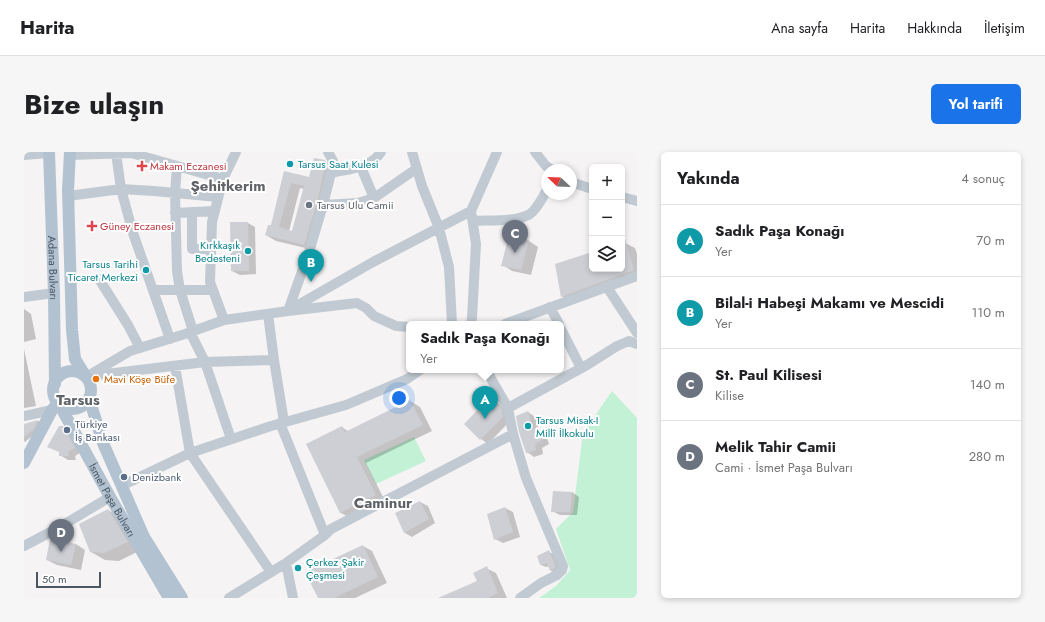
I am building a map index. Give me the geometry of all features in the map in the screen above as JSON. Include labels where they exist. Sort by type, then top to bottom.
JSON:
[{"type":"main road","name":"Adana Bulvarı","points":[[49,153],[54,293],[54,384]]},
{"type":"main road","name":"Adana Bulvarı","points":[[70,153],[68,196],[72,330],[75,359],[86,376]]},
{"type":"main road","points":[[24,463],[55,406],[54,384],[57,379],[62,374],[74,371],[86,376],[91,388],[91,394],[85,404],[74,409],[55,406]]},
{"type":"main road","points":[[89,398],[103,443],[144,537],[182,598]]},
{"type":"main road","name":"İsmet Paşa Bulvarı","points":[[55,406],[169,598]]},
{"type":"street","points":[[224,320],[210,282],[212,222],[222,179],[236,152]]},
{"type":"street","points":[[288,311],[309,252],[323,205],[333,161],[328,152]]},
{"type":"street","points":[[331,173],[361,167],[377,158],[381,152]]},
{"type":"street","points":[[412,152],[422,186],[439,228],[449,267],[452,321]]},
{"type":"street","points":[[472,321],[476,244],[472,216],[497,152]]},
{"type":"street","points":[[535,152],[544,164]]},
{"type":"street","points":[[24,155],[49,153]]},
{"type":"street","points":[[70,153],[130,153],[222,179]]},
{"type":"street","points":[[116,153],[121,189],[133,233],[170,338]]},
{"type":"street","points":[[177,166],[175,192],[177,271],[180,290],[192,332],[205,362],[231,439]]},
{"type":"street","points":[[361,167],[374,198]]},
{"type":"street","points":[[323,205],[358,203],[374,198],[416,169]]},
{"type":"street","points":[[577,184],[589,187]]},
{"type":"street","points":[[68,196],[121,189],[175,192],[218,197]]},
{"type":"street","points":[[625,198],[637,201]]},
{"type":"street","points":[[288,311],[373,262],[439,228],[472,216],[517,219],[531,213],[541,199]]},
{"type":"street","points":[[176,213],[215,211]]},
{"type":"street","points":[[192,212],[192,249],[211,249]]},
{"type":"street","points":[[513,321],[637,276]]},
{"type":"street","points":[[99,279],[128,325],[140,348]]},
{"type":"street","points":[[607,287],[637,333]]},
{"type":"street","points":[[153,290],[213,290]]},
{"type":"street","points":[[24,297],[54,293]]},
{"type":"street","points":[[86,376],[130,351],[192,332],[224,320],[357,303],[366,308],[374,316],[396,326],[406,327]]},
{"type":"street","points":[[550,307],[557,321]]},
{"type":"street","points":[[268,314],[282,423],[325,535]]},
{"type":"street","points":[[564,335],[581,368]]},
{"type":"street","points":[[508,408],[581,368],[617,346],[629,342],[637,344]]},
{"type":"street","points":[[86,376],[205,362],[274,360]]},
{"type":"street","points":[[175,366],[190,453],[271,572]]},
{"type":"street","points":[[121,486],[190,453],[282,423],[346,405],[407,379],[416,373]]},
{"type":"street","points":[[488,373],[508,408],[513,434],[526,478],[563,566],[562,570],[557,574],[520,598]]},
{"type":"street","points":[[24,416],[55,406]]},
{"type":"street","points":[[229,598],[286,563],[332,529],[513,434]]},
{"type":"street","points":[[24,546],[110,497]]},
{"type":"street","points":[[286,563],[293,598]]},
{"type":"green space","points":[[612,391],[637,418],[637,598],[539,598],[556,586],[570,570],[556,529],[573,512],[583,433]]},
{"type":"green space","points":[[414,437],[426,461],[376,484],[364,460]]},
{"type":"building","name":"Tarsus Ulu Camii","points":[[314,158],[325,160],[326,162],[317,203],[304,245],[265,235],[268,225],[271,225],[284,171],[309,177]],"holes":[[[291,183],[304,186],[292,231],[279,227]]]},
{"type":"building","points":[[230,222],[248,222],[249,271],[231,271]]},
{"type":"building","points":[[509,235],[529,240],[521,270],[501,266]]},
{"type":"building","points":[[625,239],[634,270],[561,297],[555,264],[589,253],[589,272],[625,272]]},
{"type":"building","points":[[490,397],[502,410],[503,417],[480,440],[464,424]]},
{"type":"building","points":[[410,400],[423,425],[357,457],[376,495],[340,513],[306,444],[342,426],[345,432]]},
{"type":"building","points":[[528,411],[533,429],[538,428],[542,440],[535,444],[536,450],[526,453],[519,432],[516,416]]},
{"type":"building","points":[[38,420],[34,429],[24,437],[24,424]]},
{"type":"building","points":[[59,426],[63,426],[75,448],[68,452],[69,456],[59,456],[59,452],[47,447]]},
{"type":"building","points":[[553,491],[572,492],[570,512],[551,512]]},
{"type":"building","points":[[420,501],[429,519],[404,533],[395,513]]},
{"type":"building","points":[[505,507],[513,532],[494,540],[487,514]]},
{"type":"building","points":[[108,509],[128,542],[104,553],[90,552],[79,524]]},
{"type":"building","points":[[50,539],[76,544],[71,565],[46,560]]},
{"type":"building","points":[[363,545],[378,577],[334,598],[318,598],[305,572]]},
{"type":"building","points":[[549,550],[556,567],[550,571],[547,563],[540,565],[537,556]]},
{"type":"building","points":[[487,566],[498,593],[488,598],[438,598],[477,581],[473,573]]},
{"type":"place","name":"Tarsus Saat Kulesi","points":[[290,164]]},
{"type":"place","name":"Makam Eczanesi","points":[[142,166]]},
{"type":"place","name":"Tarsus Ulu Camii","points":[[309,205]]},
{"type":"place","name":"Güney Eczanesi","points":[[92,226]]},
{"type":"place","name":"Kırkkaşık Bedesteni","points":[[248,251]]},
{"type":"place","name":"St. Paul Kilisesi","points":[[515,253]]},
{"type":"place","name":"Tarsus Tarihi Ticaret Merkezi","points":[[146,270]]},
{"type":"place","name":"Bilal-i Habeşi Makamı ve Mescidi","points":[[311,282]]},
{"type":"place","name":"Mavi Köşe Büfe","points":[[96,379]]},
{"type":"place","name":"Sadık Paşa Konağı","points":[[485,419]]},
{"type":"place","name":"Tarsus Misak-I Millî İlkokulu","points":[[528,426]]},
{"type":"place","name":"Türkiye İş Bankası","points":[[67,430]]},
{"type":"place","name":"Denizbank","points":[[124,477]]},
{"type":"place","name":"Melik Tahir Camii","points":[[61,552]]},
{"type":"place","name":"Çerkez Şakir Çeşmesi","points":[[298,568]]},
{"type":"district","name":"Şehitkerim","points":[[228,186]]},
{"type":"district","name":"Tarsus","points":[[78,400]]},
{"type":"district","name":"Caminur","points":[[383,503]]}]
